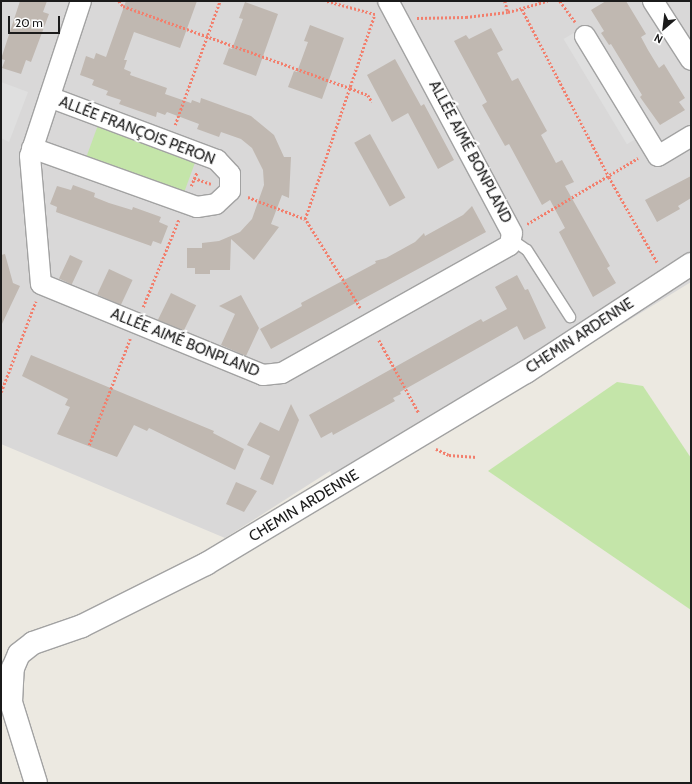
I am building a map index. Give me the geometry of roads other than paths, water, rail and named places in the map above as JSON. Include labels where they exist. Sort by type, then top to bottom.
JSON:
[{"type":"street","points":[[32,148],[81,1]]},
{"type":"street","points":[[653,1],[691,60]]},
{"type":"street","name":"ALLÉE AIMÉ BONPLAND","points":[[32,148],[30,156],[41,284],[263,375],[282,372],[510,245],[512,236],[387,11]]},
{"type":"street","points":[[585,36],[658,156],[691,136]]},
{"type":"street","name":"ALLÉE FRANÇOIS PERON","points":[[32,148],[198,207],[216,204],[230,191],[230,174],[217,160],[49,97]]},
{"type":"street","name":"CHEMIN ARDENNE","points":[[36,783],[11,702],[13,668],[19,654],[33,643],[82,626],[206,564],[526,372],[666,278],[691,264]]},
{"type":"lane","points":[[512,236],[527,250],[570,317]]}]
